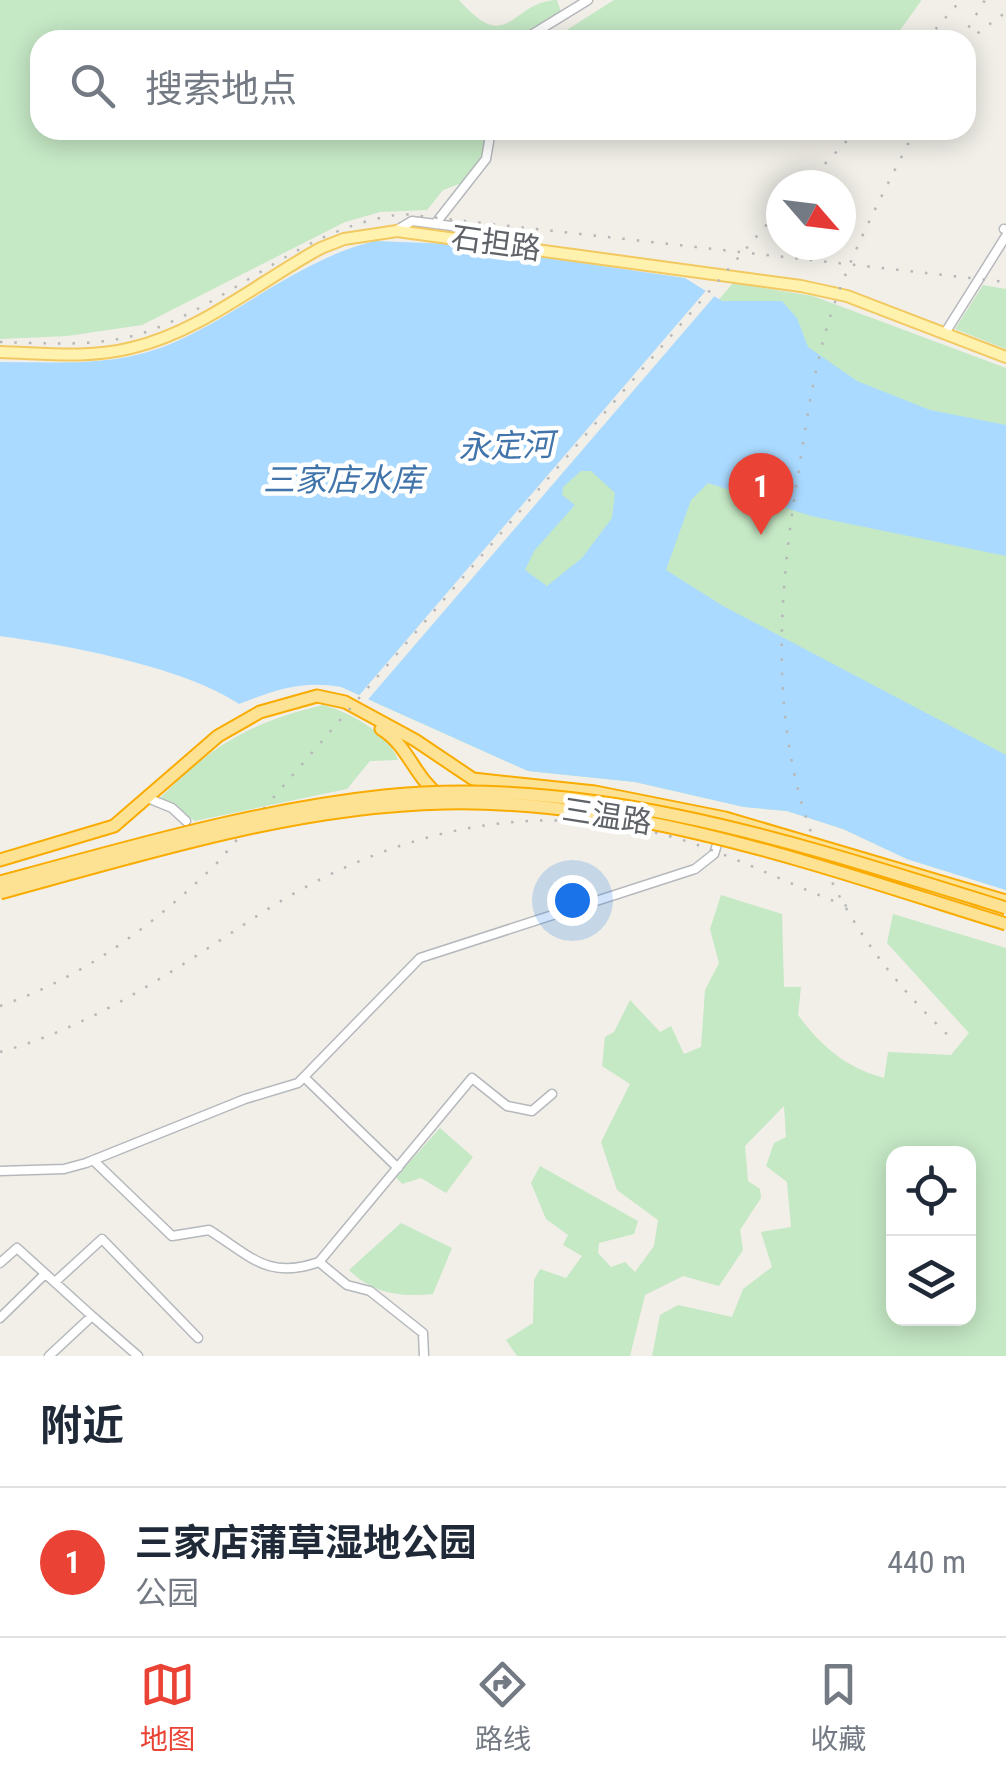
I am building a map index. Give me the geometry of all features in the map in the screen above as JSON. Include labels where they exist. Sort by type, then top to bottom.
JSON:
[{"type":"highway","name":"三温路","points":[[0,860],[93,836],[150,799],[200,749],[238,724],[290,701],[331,697],[415,740],[474,779],[595,792],[725,818],[1006,904]]},
{"type":"highway","name":"三温路","points":[[238,724],[300,704],[329,701],[389,734],[402,746],[422,784],[440,797],[638,819],[719,838],[1006,924]]},
{"type":"highway","points":[[0,882],[239,819],[307,806],[385,796],[480,792],[593,799],[692,818],[1006,904]]},
{"type":"highway","points":[[0,893],[291,821],[387,806],[480,802]]},
{"type":"highway","points":[[638,819],[974,914]]},
{"type":"main road","name":"石担路","points":[[0,352],[74,354],[130,349],[190,325],[321,248],[344,238],[397,230],[801,286],[847,296],[1006,358]]},
{"type":"street","points":[[540,30],[588,0]]},
{"type":"street","points":[[435,224],[486,160],[489,140]]},
{"type":"street","points":[[397,230],[412,221],[467,228],[473,239]]},
{"type":"street","points":[[945,333],[1005,232]]},
{"type":"street","points":[[150,799],[172,808],[186,821]]},
{"type":"street","points":[[0,1172],[64,1169],[262,1093],[284,1090],[304,1078],[420,958],[694,869],[714,854],[725,818]]},
{"type":"street","points":[[304,1078],[398,1168]]},
{"type":"street","points":[[92,1160],[172,1236],[209,1230],[277,1272],[319,1262],[472,1078],[507,1106],[532,1111],[552,1094]]},
{"type":"street","points":[[55,1282],[102,1238],[198,1338]]},
{"type":"street","points":[[0,1263],[16,1248],[138,1356]]},
{"type":"street","points":[[319,1262],[347,1285],[370,1292],[423,1333],[424,1356]]},
{"type":"street","points":[[0,1318],[45,1274]]},
{"type":"street","points":[[49,1356],[92,1316]]},
{"type":"green space","points":[[0,0],[459,0],[476,16],[500,26],[541,3],[557,0],[561,12],[535,30],[30,30],[30,140],[490,140],[467,181],[443,190],[427,210],[380,212],[345,222],[142,325],[67,336],[0,339]]},
{"type":"green space","points":[[614,0],[921,0],[900,30],[567,30]]},
{"type":"green space","points":[[733,283],[813,296],[1006,368],[1006,890],[907,859],[843,829],[787,811],[744,807],[635,782],[528,771],[374,702]]},
{"type":"green space","points":[[983,285],[1006,289],[1006,349],[955,329]]},
{"type":"green space","points":[[323,705],[367,725],[386,741],[398,760],[370,761],[347,789],[195,821],[160,798],[197,764],[234,738],[274,719]]},
{"type":"green space","points":[[721,895],[782,914],[784,987],[801,987],[798,1015],[835,1054],[884,1078],[888,1052],[951,1055],[969,1033],[887,943],[893,914],[1006,948],[1006,1356],[652,1356],[660,1315],[678,1305],[732,1317],[743,1289],[772,1267],[761,1232],[791,1227],[787,1182],[766,1166],[774,1143],[786,1137],[784,1106],[745,1146],[748,1181],[760,1189],[761,1198],[740,1230],[743,1250],[719,1286],[683,1276],[645,1295],[630,1356],[517,1356],[506,1340],[533,1323],[534,1280],[540,1269],[566,1278],[582,1256],[563,1245],[568,1235],[546,1219],[531,1183],[540,1166],[638,1221],[634,1234],[599,1243],[598,1253],[611,1267],[625,1262],[635,1272],[654,1246],[658,1220],[617,1190],[601,1142],[630,1084],[602,1066],[605,1037],[614,1032],[630,1000],[660,1032],[671,1026],[684,1054],[701,1047],[705,990],[719,963],[710,929]]},
{"type":"green space","points":[[440,1128],[473,1157],[446,1193],[421,1178],[402,1184],[396,1177]]},
{"type":"green space","points":[[401,1223],[452,1248],[433,1294],[388,1292],[349,1270]]},
{"type":"water","name":"三家店水库","points":[[375,241],[451,244],[685,278],[722,301],[782,301],[797,318],[808,347],[857,381],[930,410],[1006,425],[1006,556],[811,516],[708,483],[691,500],[666,570],[723,606],[1006,755],[1006,890],[907,859],[843,829],[787,811],[744,807],[635,782],[528,771],[341,687],[289,688],[239,704],[157,669],[58,645],[0,636],[0,362],[85,362],[148,352],[194,333],[294,274]],"holes":[[[581,471],[591,471],[615,493],[612,518],[582,558],[547,586],[525,570],[534,551],[575,505],[562,495],[563,487]]]},
{"type":"pier","points":[[709,287],[718,292],[365,703],[356,699]]},
{"type":"railway","points":[[935,30],[961,0]]},
{"type":"railway","points":[[967,30],[985,0]]},
{"type":"railway","points":[[976,34],[1006,12]]},
{"type":"railway","points":[[819,170],[848,140]]},
{"type":"railway","points":[[910,140],[852,258],[821,348],[811,394],[786,568],[782,644],[785,716],[797,786],[818,852],[851,916],[894,978],[951,1038]]},
{"type":"railway","points":[[0,342],[92,342],[146,332],[210,302],[333,233],[403,214],[1006,282]]},
{"type":"railway","points":[[0,1006],[60,980],[116,947],[217,863],[766,225]]},
{"type":"railway","points":[[0,1052],[36,1041],[103,1011],[260,914],[361,860],[414,841],[468,828],[523,821],[579,821],[635,828],[712,850],[847,906]]},
{"type":"place","name":"三家店蒲草湿地公园","points":[[761,535]]},
{"type":"water label","name":"永定河","points":[[506,446]]}]
